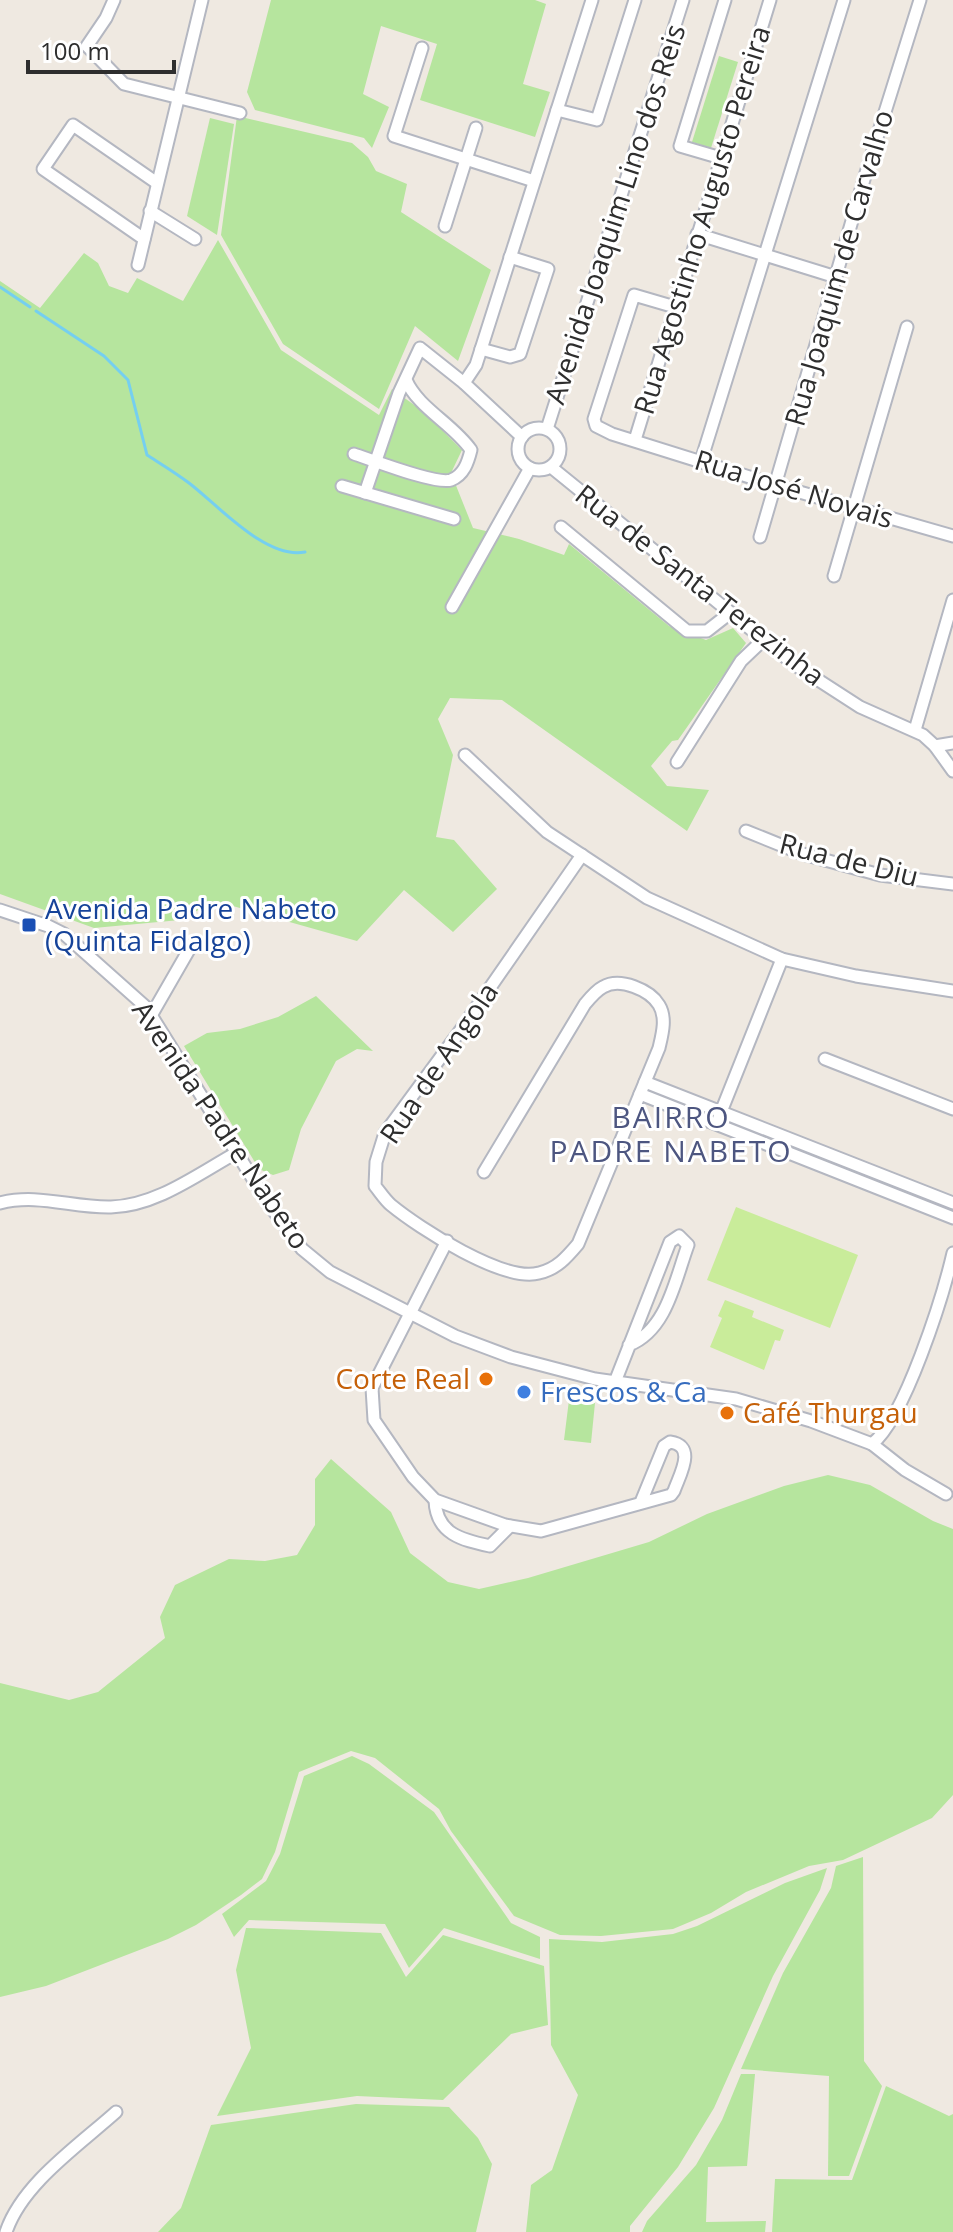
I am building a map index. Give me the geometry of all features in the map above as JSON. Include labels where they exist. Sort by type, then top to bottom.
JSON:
[{"type":"street","points":[[114,0],[87,46],[124,84],[240,113]]},
{"type":"street","points":[[464,383],[476,365],[592,0]]},
{"type":"street","points":[[557,110],[597,120],[635,0]]},
{"type":"street","name":"Avenida Joaquim Lino dos Reis","points":[[547,429],[683,0]]},
{"type":"street","points":[[721,158],[680,146],[725,0]]},
{"type":"street","points":[[701,461],[844,0]]},
{"type":"street","name":"Rua Joaquim de Carvalho","points":[[760,537],[920,0]]},
{"type":"street","points":[[138,265],[199,1]]},
{"type":"street","name":"Rua Agostinho Augusto Pereira","points":[[635,440],[766,1]]},
{"type":"street","points":[[422,48],[394,136],[534,181]]},
{"type":"street","points":[[144,239],[43,169],[73,125],[157,183]]},
{"type":"street","points":[[445,226],[476,128]]},
{"type":"street","points":[[150,211],[195,239]]},
{"type":"street","points":[[697,234],[836,277]]},
{"type":"street","points":[[481,349],[510,357],[520,354],[548,269],[510,257]]},
{"type":"street","name":"Rua José Novais","points":[[675,307],[634,295],[594,419],[596,426],[775,485],[953,536]]},
{"type":"street","points":[[834,576],[907,327]]},
{"type":"street","points":[[365,493],[395,406],[420,348],[464,383],[522,437]]},
{"type":"street","points":[[354,454],[439,480],[448,481],[460,475],[468,463],[471,450],[460,435],[409,388],[406,380]]},
{"type":"street","points":[[395,406],[422,401]]},
{"type":"street","points":[[535,428],[547,429],[557,437],[560,453],[551,467],[543,470],[530,468],[518,453],[522,437],[535,428]]},
{"type":"street","name":"Rua de Santa Terezinha","points":[[551,467],[795,665],[860,707],[915,730],[935,746],[953,771]]},
{"type":"street","points":[[452,607],[530,468]]},
{"type":"street","points":[[342,486],[454,519]]},
{"type":"street","points":[[561,527],[687,631],[707,631],[730,613]]},
{"type":"street","points":[[915,730],[953,600]]},
{"type":"street","points":[[677,762],[741,661],[763,640]]},
{"type":"street","points":[[935,746],[953,743]]},
{"type":"street","points":[[465,755],[547,832],[647,898],[782,959],[856,976],[953,991]]},
{"type":"street","name":"Rua de Diu","points":[[746,831],[803,854],[880,875],[953,884]]},
{"type":"street","name":"Rua de Angola","points":[[484,1172],[585,1004],[604,986],[618,983],[633,987],[648,994],[660,1006],[664,1027],[659,1048],[578,1244],[560,1264],[538,1274],[513,1274],[479,1260],[390,1204],[375,1186],[376,1162],[385,1133],[582,855]]},
{"type":"street","name":"Avenida Padre Nabeto","points":[[0,910],[64,934],[152,1014],[236,1153],[293,1238],[315,1262],[330,1272],[455,1336],[511,1357],[565,1373],[761,1404],[872,1444],[905,1470],[946,1494]]},
{"type":"street","points":[[152,1014],[194,941]]},
{"type":"street","points":[[715,1125],[782,959]]},
{"type":"street","points":[[825,1059],[953,1109]]},
{"type":"street","points":[[645,1082],[953,1203]]},
{"type":"street","points":[[640,1094],[953,1218]]},
{"type":"street","points":[[0,1203],[31,1198],[107,1207],[131,1205],[160,1195],[236,1153]]},
{"type":"street","points":[[615,1382],[629,1345],[670,1242],[679,1236],[688,1245],[664,1312],[644,1339],[629,1345]]},
{"type":"street","points":[[447,1241],[372,1388],[374,1420],[413,1477],[435,1500],[510,1526],[541,1531],[669,1496],[674,1491],[686,1458],[685,1450],[679,1444],[670,1442],[664,1446],[641,1502]]},
{"type":"street","points":[[872,1444],[882,1436],[921,1355],[953,1253]]},
{"type":"street","points":[[435,1500],[435,1511],[443,1525],[459,1540],[490,1546],[510,1526]]},
{"type":"street","points":[[6,2232],[15,2210],[29,2191],[116,2112]]},
{"type":"green space","points":[[271,0],[535,0],[546,4],[523,84],[550,92],[535,137],[420,100],[437,44],[381,26],[363,94],[389,107],[372,148],[364,138],[255,110],[247,92]]},
{"type":"green space","points":[[719,56],[738,62],[711,148],[692,142]]},
{"type":"green space","points":[[237,116],[352,143],[368,157],[376,171],[407,184],[401,212],[491,270],[458,361],[415,326],[379,409],[283,344],[221,235]]},
{"type":"green space","points":[[210,118],[234,124],[217,235],[187,216]]},
{"type":"green space","points":[[218,240],[281,350],[379,415],[392,389],[424,412],[462,450],[451,473],[473,528],[519,539],[564,555],[569,544],[669,626],[706,640],[733,628],[746,643],[678,740],[672,741],[651,766],[667,786],[709,790],[687,831],[502,700],[450,698],[438,719],[453,755],[436,837],[454,840],[497,889],[453,932],[404,890],[357,941],[215,901],[180,920],[94,928],[0,894],[0,281],[40,308],[84,253],[98,263],[109,286],[128,293],[137,278],[183,301]]},
{"type":"green space","points":[[316,996],[373,1051],[357,1049],[336,1061],[301,1129],[289,1170],[273,1175],[259,1169],[184,1046],[207,1033],[240,1029],[278,1017]]},
{"type":"green space","points":[[736,1207],[858,1255],[830,1328],[707,1280]]},
{"type":"green space","points":[[725,1300],[754,1311],[752,1317],[784,1330],[780,1341],[775,1340],[764,1370],[710,1347],[722,1318],[718,1316]]},
{"type":"green space","points":[[569,1400],[595,1403],[591,1443],[564,1440]]},
{"type":"green space","points":[[331,1459],[391,1512],[410,1553],[448,1582],[479,1589],[528,1578],[649,1542],[707,1514],[784,1486],[828,1475],[870,1485],[953,1529],[953,1795],[932,1818],[843,1860],[809,1866],[746,1892],[711,1913],[673,1929],[601,1936],[560,1935],[514,1916],[451,1831],[439,1809],[375,1758],[351,1751],[299,1772],[275,1852],[262,1879],[241,1895],[196,1925],[168,1939],[46,1986],[0,1997],[0,1683],[69,1700],[98,1692],[165,1638],[160,1617],[175,1585],[229,1559],[265,1561],[297,1555],[315,1525],[315,1479]]},
{"type":"green space","points":[[352,1756],[369,1764],[434,1812],[511,1923],[540,1937],[540,1959],[444,1928],[409,1968],[385,1924],[249,1920],[234,1937],[222,1914],[266,1881],[280,1854],[304,1776]]},
{"type":"green space","points":[[863,1857],[864,2061],[882,2086],[849,2176],[828,2176],[829,2076],[741,2069],[783,1973],[831,1888],[836,1866]]},
{"type":"green space","points":[[827,1868],[820,1890],[773,1976],[714,2108],[678,2167],[630,2226],[630,2232],[526,2232],[531,2185],[552,2170],[578,2095],[551,2045],[549,1939],[602,1942],[673,1934],[697,1926],[785,1883]]},
{"type":"green space","points":[[246,1928],[381,1933],[406,1977],[443,1935],[544,1966],[548,2025],[511,2034],[443,2100],[357,2096],[217,2116],[251,2048],[236,1970]]},
{"type":"green space","points":[[741,2074],[755,2074],[747,2166],[708,2167],[706,2222],[766,2221],[765,2232],[642,2232],[647,2221],[696,2165],[722,2120]]},
{"type":"green space","points":[[886,2086],[949,2116],[953,2114],[953,2232],[772,2232],[775,2179],[852,2180]]},
{"type":"green space","points":[[356,2104],[449,2107],[478,2138],[492,2164],[476,2232],[158,2232],[181,2208],[211,2125]]},
{"type":"waterway","points":[[0,287],[30,307]]},
{"type":"waterway","points":[[36,311],[104,356],[128,380],[147,455],[189,483],[259,539],[274,548],[305,552]]},
{"type":"place","name":"Avenida Padre Nabeto (Quinta Fidalgo)","points":[[29,925]]},
{"type":"place","name":"Corte Real","points":[[486,1379]]},
{"type":"place","name":"Frescos & Ca","points":[[524,1392]]},
{"type":"place","name":"Café Thurgau","points":[[727,1413]]},
{"type":"district","name":"BAIRRO PADRE NABETO","points":[[671,1135]]}]
